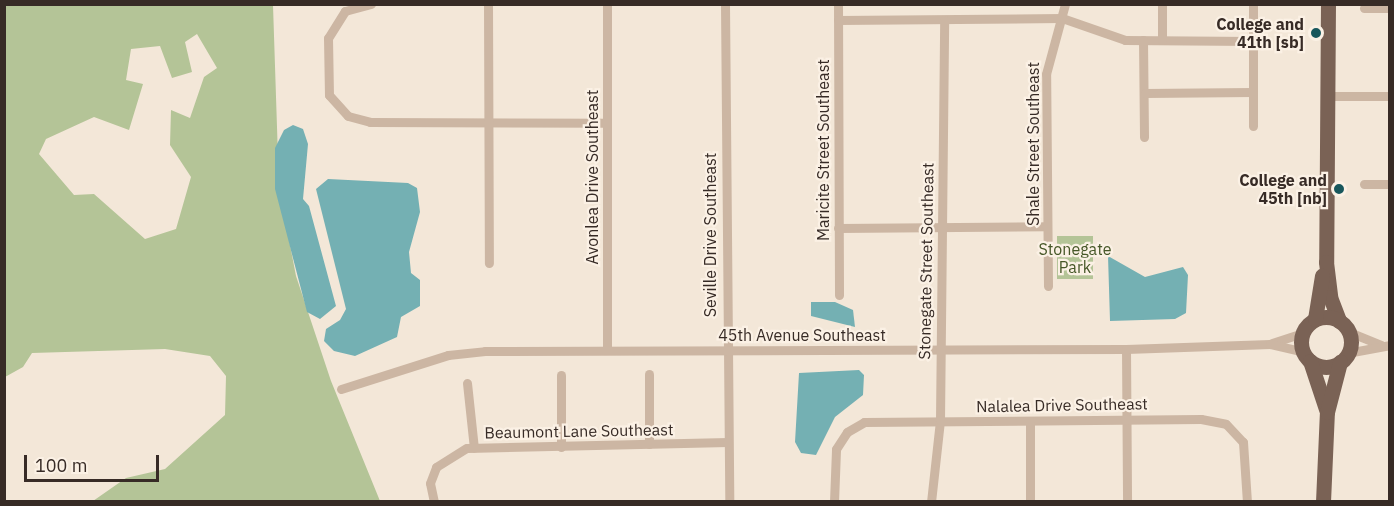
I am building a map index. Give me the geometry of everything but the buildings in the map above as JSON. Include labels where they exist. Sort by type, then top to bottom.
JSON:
[{"type":"main road","points":[[1323,501],[1328,477],[1327,412],[1344,358],[1344,327],[1330,297],[1326,262],[1328,4]]},
{"type":"main road","points":[[1326,262],[1315,319],[1303,333],[1307,357],[1327,412]]},
{"type":"main road","points":[[1315,319],[1344,327]]},
{"type":"main road","points":[[1307,357],[1327,366],[1344,358]]},
{"type":"main road","points":[[1328,477],[1334,501]]},
{"type":"street","points":[[371,4],[345,11],[331,28],[327,86],[340,111],[370,122],[606,123]]},
{"type":"street","points":[[488,4],[489,263]]},
{"type":"street","name":"Avonlea Drive Southeast","points":[[607,4],[607,350]]},
{"type":"street","name":"Seville Drive Southeast","points":[[725,4],[725,351],[729,501]]},
{"type":"street","name":"Maricite Street Southeast","points":[[838,4],[839,295]]},
{"type":"street","name":"Shale Street Southeast","points":[[1048,286],[1046,74],[1065,4]]},
{"type":"street","points":[[1162,4],[1162,40]]},
{"type":"street","points":[[1253,4],[1253,126]]},
{"type":"street","points":[[1364,8],[1389,8]]},
{"type":"street","points":[[838,20],[1062,18],[1125,40],[1252,40]]},
{"type":"street","name":"Stonegate Street Southeast","points":[[931,501],[940,420],[944,20]]},
{"type":"street","points":[[1143,40],[1144,137]]},
{"type":"street","points":[[1145,93],[1252,92]]},
{"type":"street","points":[[1328,96],[1389,96]]},
{"type":"street","points":[[1364,184],[1389,184]]},
{"type":"street","points":[[838,228],[1047,226]]},
{"type":"street","points":[[1344,327],[1385,345]]},
{"type":"street","name":"45th Avenue Southeast","points":[[341,388],[448,355],[607,350],[1126,349],[1270,344],[1303,333]]},
{"type":"street","name":"45th Avenue Southeast","points":[[1270,344],[1307,357]]},
{"type":"street","points":[[1344,358],[1385,345]]},
{"type":"street","points":[[1126,349],[1127,501]]},
{"type":"street","points":[[649,374],[649,444]]},
{"type":"street","points":[[561,375],[561,447]]},
{"type":"street","points":[[467,382],[474,448]]},
{"type":"street","name":"Nalalea Drive Southeast","points":[[834,501],[836,449],[855,427],[870,421],[940,420],[1030,423],[1127,419],[1211,420],[1232,429],[1246,453],[1247,501]]},
{"type":"street","points":[[1030,423],[1030,501]]},
{"type":"street","name":"Beaumont Lane Southeast","points":[[434,501],[430,483],[436,467],[459,450],[728,442]]},
{"type":"green space","points":[[5,5],[273,5],[279,188],[296,276],[331,381],[380,501],[93,501],[126,478],[165,469],[225,415],[226,376],[210,356],[165,349],[32,353],[23,367],[5,377]],"holes":[[[197,34],[217,68],[204,77],[190,118],[171,110],[170,145],[191,177],[176,229],[145,239],[94,194],[74,195],[39,154],[46,139],[94,117],[129,130],[143,84],[126,80],[131,49],[160,46],[172,78],[192,72],[185,42]]]},
{"type":"green space","name":"Stonegate Park","points":[[1057,236],[1093,236],[1093,279],[1057,279]]},
{"type":"water","points":[[293,125],[303,129],[308,144],[303,199],[309,206],[336,306],[320,319],[307,312],[275,189],[275,148],[284,130]]},
{"type":"water","points":[[328,179],[408,183],[417,188],[420,212],[409,252],[411,273],[420,280],[420,306],[401,317],[397,337],[355,356],[334,351],[324,341],[326,329],[340,320],[346,309],[316,189]]},
{"type":"water","points":[[1108,256],[1145,277],[1183,267],[1188,275],[1186,313],[1175,319],[1110,321]]},
{"type":"water","points":[[811,302],[835,302],[853,310],[855,327],[811,316]]},
{"type":"water","points":[[859,370],[864,375],[863,395],[835,417],[816,455],[801,453],[795,442],[799,373]]},
{"type":"place","name":"College and 41th [sb]","points":[[1316,33]]},
{"type":"place","name":"College and 45th [nb]","points":[[1339,189]]}]
